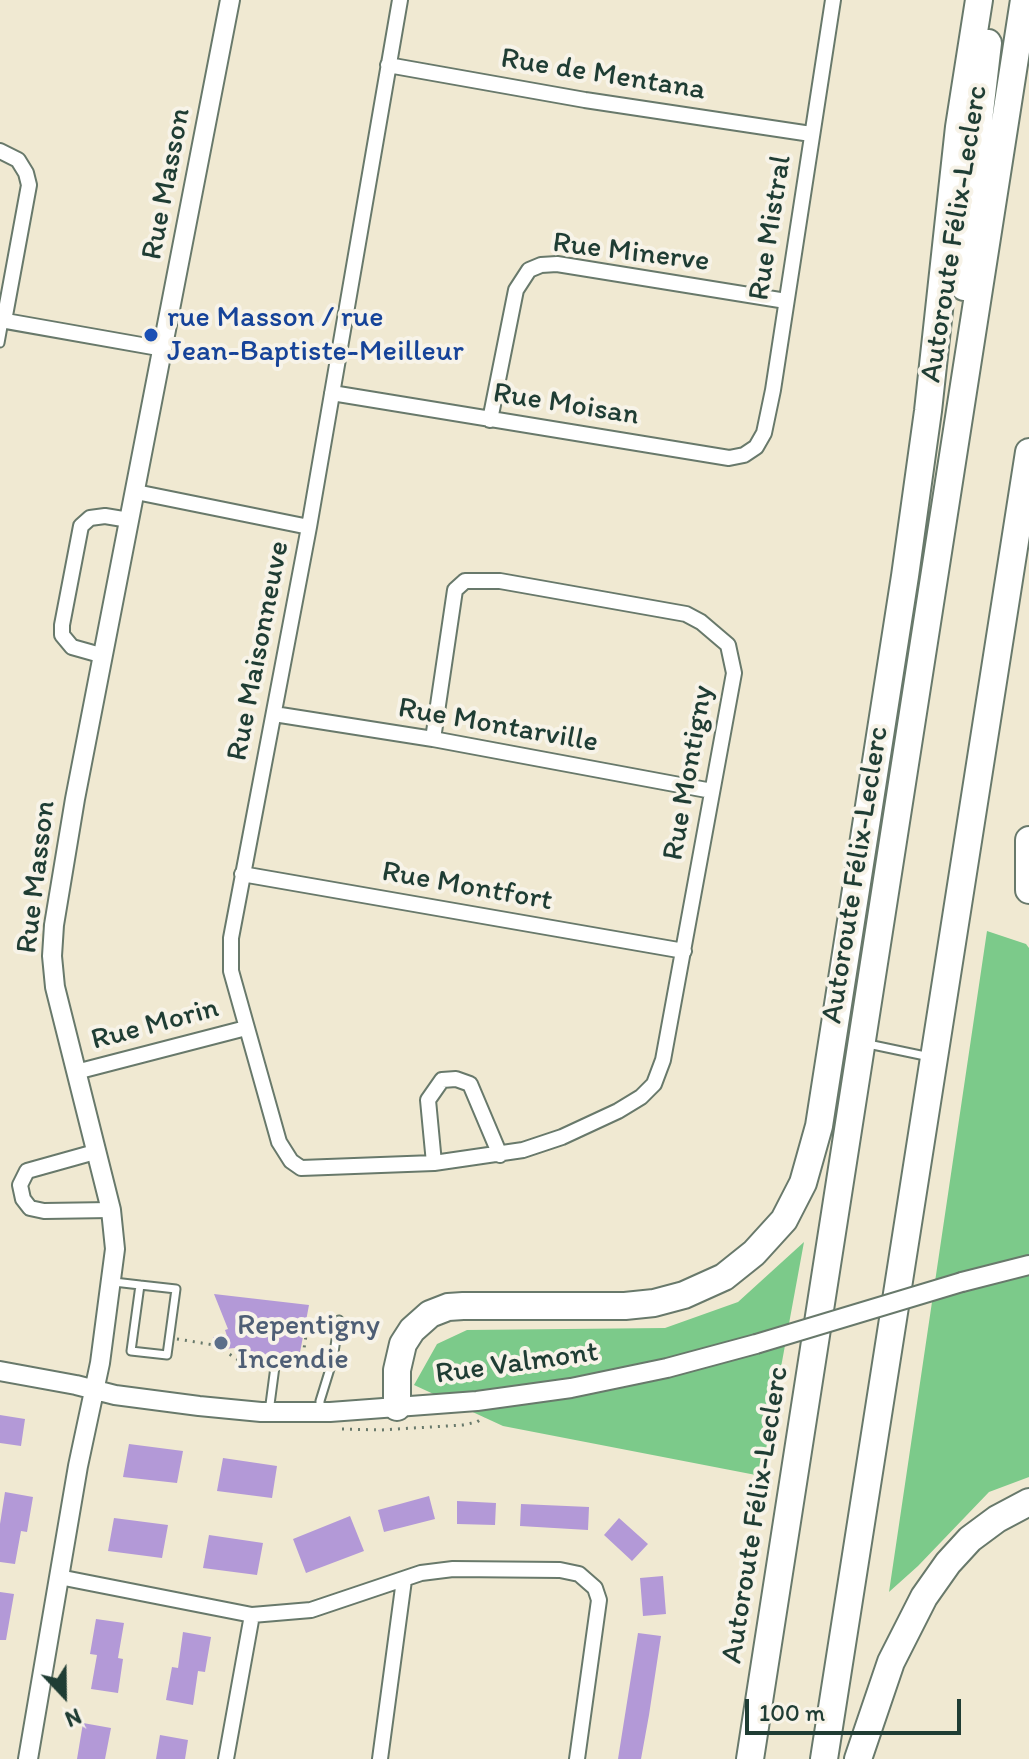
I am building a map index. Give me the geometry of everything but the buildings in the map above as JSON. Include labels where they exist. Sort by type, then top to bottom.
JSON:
[{"type":"highway","points":[[397,1407],[397,1370],[403,1344],[418,1323],[430,1314],[463,1306],[625,1306],[684,1295],[724,1277],[754,1253],[784,1220],[803,1183],[819,1126],[916,503],[959,127],[979,0]]},
{"type":"highway","points":[[954,459],[969,206],[992,0]]},
{"type":"highway","name":"Autoroute Félix-Leclerc","points":[[750,1759],[1024,0]]},
{"type":"highway","points":[[824,1759],[1029,452]]},
{"type":"highway","points":[[1012,562],[1029,506]]},
{"type":"highway","points":[[1029,840],[1029,890]]},
{"type":"highway","points":[[858,1759],[891,1662],[932,1586],[970,1539],[997,1519],[1029,1502]]},
{"type":"street","name":"Rue Masson","points":[[28,1759],[94,1390],[115,1249],[111,1210],[55,987],[52,956],[54,925],[75,799],[230,0]]},
{"type":"street","name":"Rue Maisonneuve","points":[[400,0],[309,527],[242,874],[230,954],[231,971],[279,1142],[291,1161],[301,1168],[434,1163],[500,1155],[562,1137],[641,1097],[654,1084],[663,1060]]},
{"type":"street","name":"Rue Mistral","points":[[744,455],[756,447],[764,433],[833,0]]},
{"type":"street","name":"Rue de Mentana","points":[[388,65],[585,100],[811,134]]},
{"type":"street","points":[[0,151],[18,160],[29,185],[2,320],[164,349]]},
{"type":"street","name":"Rue Minerve","points":[[490,420],[516,290],[529,270],[541,265],[557,264],[786,301]]},
{"type":"street","name":"Rue Moisan","points":[[332,393],[729,458],[744,455]]},
{"type":"street","points":[[136,492],[309,527]]},
{"type":"street","points":[[104,656],[72,647],[64,641],[62,625],[81,526],[90,518],[105,516],[129,520]]},
{"type":"street","name":"Rue Montigny","points":[[433,739],[455,590],[465,581],[500,581],[686,614],[701,622],[728,645],[734,673],[663,1060]]},
{"type":"street","name":"Rue Montarville","points":[[274,714],[433,739],[712,791]]},
{"type":"street","name":"Rue Montfort","points":[[242,874],[684,951]]},
{"type":"street","name":"Rue Morin","points":[[76,1072],[246,1028]]},
{"type":"street","points":[[434,1163],[428,1100],[442,1080],[456,1079],[470,1084],[500,1155]]},
{"type":"street","points":[[95,1152],[27,1171],[20,1185],[23,1199],[30,1208],[44,1211],[111,1210]]},
{"type":"street","name":"Rue Valmont","points":[[0,1371],[170,1403],[269,1412],[320,1412],[477,1401],[571,1388],[667,1368],[1029,1265]]},
{"type":"street","points":[[59,1577],[252,1615],[322,1608],[421,1573],[493,1568],[560,1570],[579,1574],[595,1588],[599,1600],[577,1759]]},
{"type":"street","points":[[380,1759],[404,1580]]},
{"type":"street","points":[[226,1759],[252,1615]]},
{"type":"lane","points":[[0,343],[2,320]]},
{"type":"lane","points":[[862,1043],[933,1057]]},
{"type":"lane","points":[[112,1282],[140,1285],[176,1289],[167,1355],[131,1351],[140,1285]]},
{"type":"lane","points":[[320,1412],[339,1320]]},
{"type":"lane","points":[[269,1412],[275,1362]]},
{"type":"path","points":[[275,1362],[301,1369],[308,1322],[319,1323]]},
{"type":"path","points":[[187,1340],[214,1345]]},
{"type":"path","points":[[223,1350],[240,1361],[252,1362]]},
{"type":"green space","points":[[987,931],[1026,944],[1029,948],[1029,1477],[989,1492],[889,1592]]},
{"type":"green space","points":[[804,1242],[761,1476],[503,1426],[414,1385],[437,1344],[467,1330],[665,1328],[738,1302]]},
{"type":"place","name":"rue Masson / rue Jean-Baptiste-Meilleur","points":[[151,335]]},
{"type":"place","name":"Repentigny Incendie","points":[[221,1343]]}]
